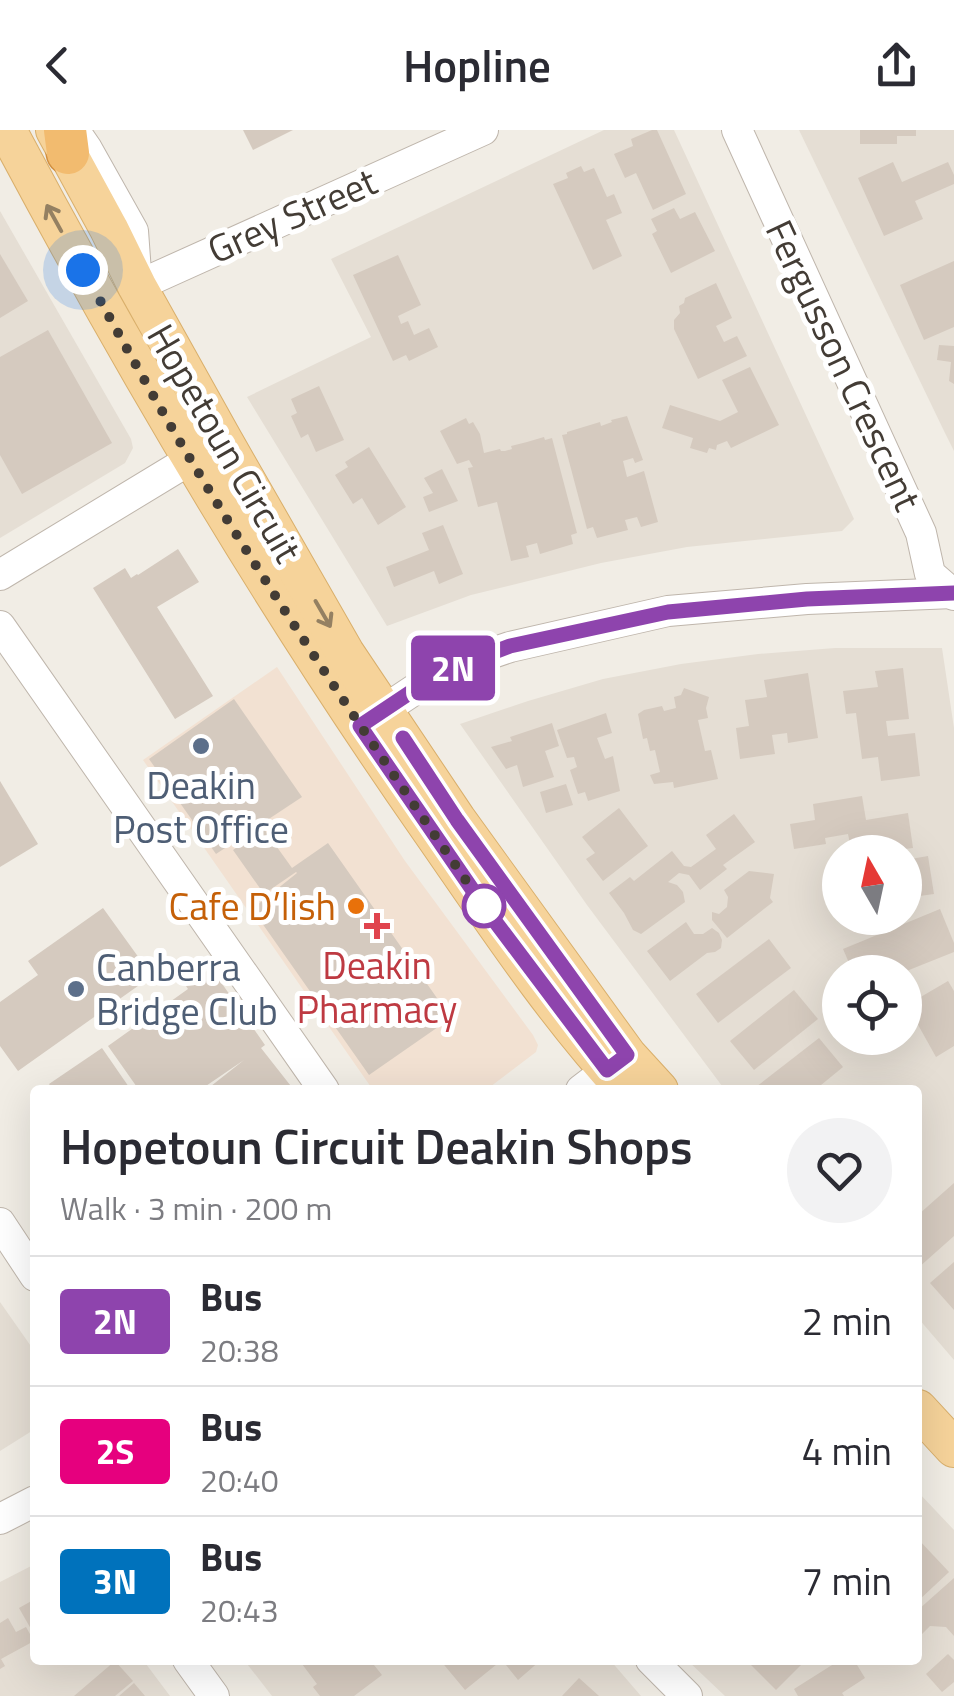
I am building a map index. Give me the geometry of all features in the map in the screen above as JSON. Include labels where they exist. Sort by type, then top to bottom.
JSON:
[{"type":"main road","name":"Hopetoun Circuit","points":[[6,130],[102,303],[206,450]]},
{"type":"main road","name":"Hopetoun Circuit","points":[[65,136],[137,286],[206,450],[312,653],[372,718],[485,908],[610,1076],[642,1085]]},
{"type":"main road","name":"Grey Street","points":[[102,303],[137,286]]},
{"type":"main road","points":[[922,1414],[954,1448]]},
{"type":"street","name":"Grey Street","points":[[137,286],[484,130]]},
{"type":"street","name":"Fergusson Crescent","points":[[737,130],[921,533],[930,574],[954,594]]},
{"type":"street","points":[[0,575],[206,450]]},
{"type":"street","points":[[372,718],[448,671],[510,646],[668,612],[807,599],[954,594]]},
{"type":"street","points":[[0,626],[321,1085]]},
{"type":"street","points":[[0,1224],[30,1269]]},
{"type":"street","points":[[0,1520],[30,1505]]},
{"type":"street","points":[[192,1665],[214,1696]]},
{"type":"street","points":[[655,1665],[687,1696]]},
{"type":"shaded area","points":[[604,130],[674,130],[854,519],[842,531],[687,547],[601,563],[471,595],[387,626],[247,397],[371,337],[331,259]]},
{"type":"shaded area","points":[[799,130],[954,130],[954,451],[945,433]]},
{"type":"shaded area","points":[[0,211],[133,448],[125,463],[0,538]]},
{"type":"shaded area","points":[[835,648],[942,648],[954,728],[954,1360],[922,1323],[922,1085],[721,1085],[587,905],[460,724],[603,679],[758,654]]},
{"type":"shaded area","points":[[277,667],[405,861],[533,1035],[538,1045],[536,1052],[493,1085],[370,1085],[143,760]]},
{"type":"shaded area","points":[[0,1302],[30,1345],[30,1432],[0,1451]]},
{"type":"shaded area","points":[[922,1496],[954,1530],[954,1696],[725,1696],[692,1665],[922,1665]]},
{"type":"shaded area","points":[[30,1567],[30,1665],[147,1665],[170,1696],[0,1696],[0,1582]]},
{"type":"shaded area","points":[[248,1665],[614,1665],[641,1696],[272,1696]]},
{"type":"building","points":[[243,130],[293,130],[253,150]]},
{"type":"building","points":[[657,130],[686,194],[653,210],[636,173],[625,178],[614,154],[633,146],[631,139]]},
{"type":"building","points":[[860,130],[916,130],[916,136],[897,136],[897,144],[860,144]]},
{"type":"building","points":[[893,162],[902,182],[948,162],[954,184],[915,201],[923,219],[884,236],[858,178]]},
{"type":"building","points":[[581,166],[584,172],[594,168],[607,197],[614,194],[622,213],[606,220],[622,256],[593,270],[553,184],[568,178],[566,173]]},
{"type":"building","points":[[674,208],[680,219],[695,212],[715,251],[671,273],[652,234],[657,231],[651,219]]},
{"type":"building","points":[[0,254],[28,301],[0,318]]},
{"type":"building","points":[[398,255],[421,305],[398,316],[401,324],[408,321],[414,335],[429,328],[438,347],[409,361],[406,355],[393,361],[353,275]]},
{"type":"building","points":[[954,261],[954,327],[924,340],[900,285]]},
{"type":"building","points":[[716,283],[732,318],[716,326],[724,342],[737,336],[747,356],[698,379],[674,329],[674,320],[685,298]]},
{"type":"building","points":[[48,330],[112,443],[22,494],[0,455],[0,357]]},
{"type":"building","points":[[939,345],[954,346],[954,384],[949,381],[951,362],[937,360]]},
{"type":"building","points":[[750,367],[779,425],[731,448],[727,441],[717,445],[716,450],[709,448],[707,453],[690,448],[693,438],[662,428],[670,405],[720,421],[738,412],[722,380]]},
{"type":"building","points":[[319,386],[344,440],[316,452],[308,434],[301,438],[291,416],[297,413],[291,399]]},
{"type":"building","points":[[627,416],[643,460],[623,461],[627,477],[644,471],[658,522],[641,527],[637,517],[625,520],[628,530],[597,538],[593,527],[587,529],[562,435]]},
{"type":"building","points":[[466,418],[480,434],[484,453],[552,438],[577,533],[571,535],[573,544],[540,554],[537,543],[526,546],[529,557],[511,561],[497,502],[478,507],[468,468],[473,467],[469,460],[457,464],[440,431]]},
{"type":"building","points":[[369,447],[406,507],[378,525],[362,498],[353,504],[335,475],[348,467],[345,462]]},
{"type":"building","points":[[442,469],[458,501],[429,512],[423,497],[433,493],[424,478]]},
{"type":"building","points":[[443,525],[463,574],[439,584],[434,571],[394,587],[386,567],[429,550],[422,533]]},
{"type":"building","points":[[178,549],[199,582],[157,607],[213,696],[175,719],[93,588],[125,568],[131,578],[138,575]]},
{"type":"building","points":[[903,668],[909,719],[886,721],[888,736],[915,733],[920,776],[881,781],[878,757],[862,759],[856,713],[846,714],[843,691],[878,687],[875,671]]},
{"type":"building","points":[[808,673],[818,738],[788,743],[787,733],[772,735],[775,754],[740,759],[736,728],[749,726],[745,700],[767,697],[764,680]]},
{"type":"building","points":[[684,688],[709,697],[708,718],[698,720],[705,751],[711,750],[718,779],[674,788],[673,782],[654,784],[650,775],[660,772],[655,750],[650,751],[647,738],[643,739],[638,714],[662,706],[664,711],[676,708],[674,697],[681,695]]},
{"type":"building","points":[[234,699],[302,797],[216,854],[149,759]]},
{"type":"building","points":[[606,713],[612,733],[597,738],[605,759],[613,756],[620,791],[588,801],[585,792],[578,794],[570,770],[577,767],[574,757],[567,758],[557,730]]},
{"type":"building","points":[[552,723],[559,746],[545,751],[554,777],[523,787],[517,765],[506,769],[491,747]]},
{"type":"building","points":[[0,781],[38,844],[0,867]]},
{"type":"building","points":[[566,784],[573,805],[546,813],[540,792]]},
{"type":"building","points":[[862,796],[866,820],[908,813],[911,835],[822,835],[822,845],[794,849],[790,824],[815,820],[813,804]]},
{"type":"building","points":[[619,808],[648,846],[603,881],[586,859],[595,853],[582,837]]},
{"type":"building","points":[[734,814],[755,842],[723,865],[727,869],[700,890],[689,875],[679,873],[668,882],[683,892],[685,902],[641,934],[633,930],[609,893],[630,877],[634,881],[672,851],[684,866],[691,867],[716,849],[706,835]]},
{"type":"building","points":[[264,829],[292,868],[328,843],[451,1018],[369,1075],[252,909],[297,873],[264,894],[233,850]]},
{"type":"building","points":[[928,856],[934,894],[922,896],[922,857]]},
{"type":"building","points":[[749,871],[774,874],[770,898],[773,902],[727,938],[712,920],[712,912],[719,914],[727,907],[724,890]]},
{"type":"building","name":"Canberra Bridge Club","points":[[103,908],[152,976],[18,1071],[0,1046],[0,1002],[38,975],[28,961]]},
{"type":"building","points":[[940,909],[954,952],[922,965],[922,955],[846,955],[843,949],[877,935],[922,935],[922,916]]},
{"type":"building","points":[[686,922],[694,934],[712,928],[719,933],[721,948],[707,953],[670,981],[647,951]]},
{"type":"building","points":[[769,939],[791,968],[718,1023],[696,994]]},
{"type":"building","points":[[211,968],[265,1045],[261,1048],[290,1085],[212,1085],[244,1060],[207,1085],[135,1085],[108,1046],[188,989],[186,986]]},
{"type":"building","points":[[948,981],[954,991],[954,1046],[936,1057],[922,1032],[922,996]]},
{"type":"building","points":[[794,990],[818,1019],[754,1070],[730,1041]]},
{"type":"building","points":[[819,1038],[822,1055],[833,1055],[843,1067],[821,1085],[759,1085]]},
{"type":"building","points":[[102,1048],[128,1085],[50,1085]]},
{"type":"building","points":[[954,1183],[954,1236],[922,1264],[922,1211]]},
{"type":"building","points":[[954,1262],[954,1310],[930,1283]]},
{"type":"building","points":[[922,1543],[949,1572],[922,1597]]},
{"type":"building","points":[[954,1578],[954,1636],[946,1627],[930,1626],[922,1634],[922,1606]]},
{"type":"building","points":[[30,1602],[30,1627],[19,1608]]},
{"type":"building","points":[[8,1618],[16,1632],[26,1627],[30,1643],[1,1659],[5,1666],[0,1669],[0,1623]]},
{"type":"building","points":[[948,1654],[954,1660],[954,1682],[942,1692],[926,1674]]},
{"type":"building","points":[[110,1665],[119,1665],[133,1681],[115,1696],[74,1696]]},
{"type":"building","points":[[303,1665],[374,1665],[382,1675],[354,1696],[320,1696],[313,1687],[317,1684]]},
{"type":"building","points":[[444,1665],[496,1665],[465,1690]]},
{"type":"building","points":[[506,1665],[535,1665],[518,1680]]},
{"type":"building","points":[[751,1665],[801,1665],[776,1690]]},
{"type":"building","points":[[832,1665],[857,1665],[865,1678],[842,1693],[844,1696],[798,1696],[794,1689]]},
{"type":"building","points":[[579,1678],[599,1696],[562,1696]]},
{"type":"building","points":[[134,1683],[145,1696],[119,1696]]},
{"type":"bus line","name":"2N","points":[[403,738],[457,820],[627,1055],[607,1070],[485,908],[360,726],[420,686],[510,646],[668,612],[807,599],[954,593]]},
{"type":"place","name":"Deakin Post Office","points":[[201,746]]},
{"type":"place","name":"Cafe D’lish","points":[[356,906]]},
{"type":"place","name":"Deakin Pharmacy","points":[[377,926]]},
{"type":"place","name":"Canberra Bridge Club","points":[[76,989]]},
{"type":"route","points":[[83,270],[190,460],[252,559],[321,668],[484,906]]}]
